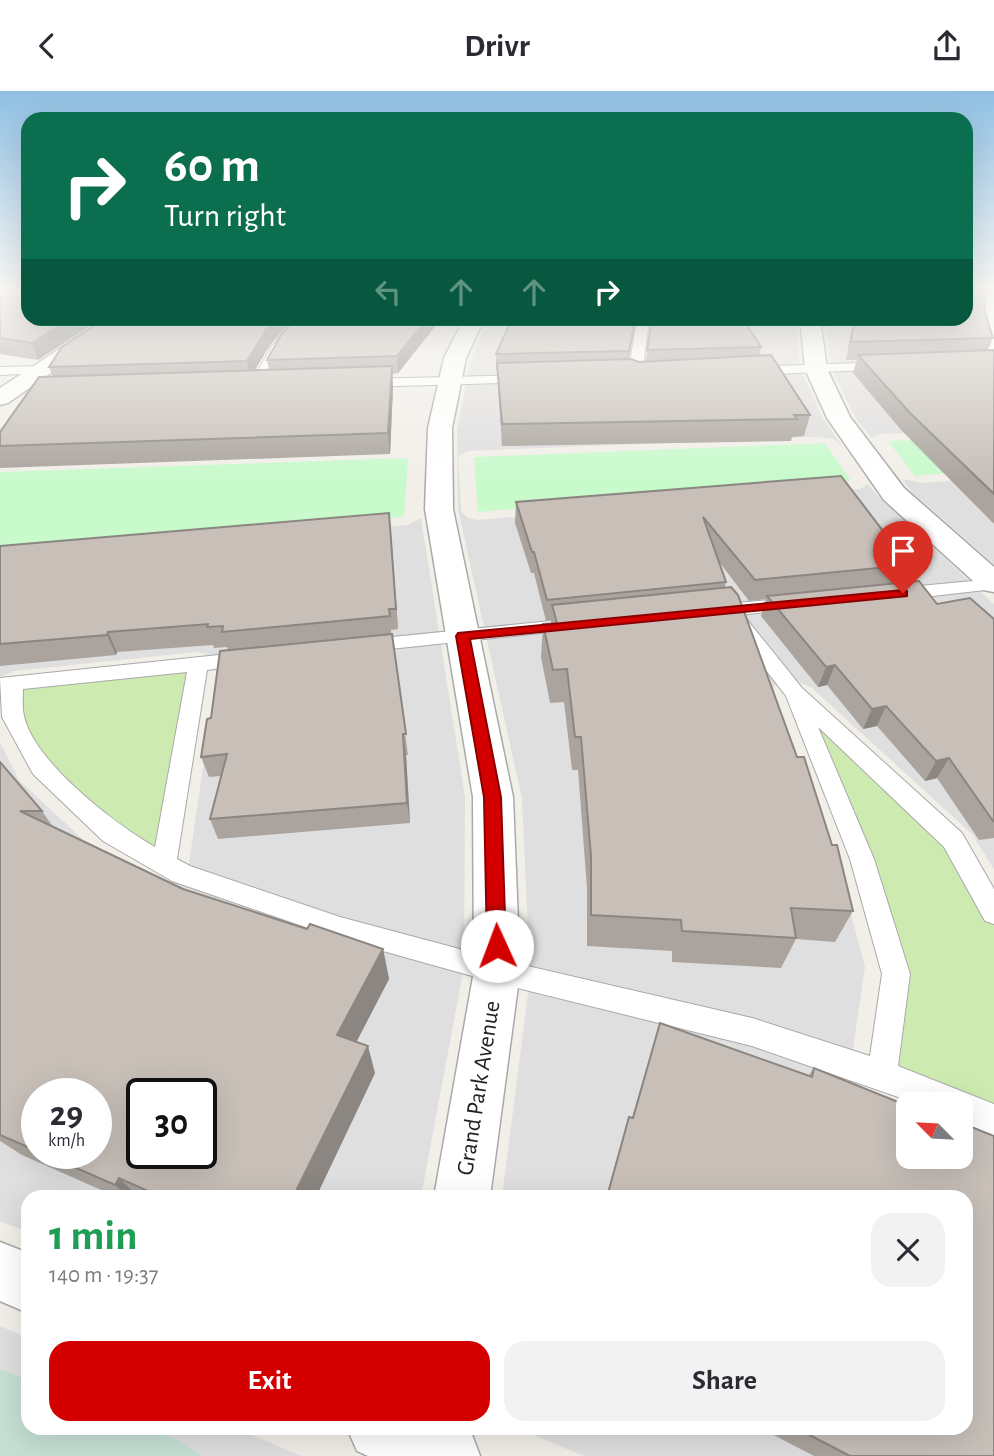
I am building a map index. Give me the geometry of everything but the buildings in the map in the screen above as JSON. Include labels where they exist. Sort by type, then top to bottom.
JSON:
[{"type":"street","points":[[4,395],[67,353]]},
{"type":"street","name":"Grand Park Avenue","points":[[458,353],[440,428],[439,509],[493,797],[497,971],[463,1190]]},
{"type":"street","points":[[814,353],[816,369],[839,418],[894,494],[994,583]]},
{"type":"street","points":[[0,1271],[21,1280]]},
{"type":"lane","points":[[256,386],[274,353]]},
{"type":"lane","points":[[635,375],[638,353]]},
{"type":"lane","points":[[731,372],[900,366]]},
{"type":"lane","points":[[0,371],[42,369]]},
{"type":"lane","points":[[353,383],[544,378]]},
{"type":"lane","points":[[4,395],[40,391]]},
{"type":"lane","points":[[873,596],[994,583]]},
{"type":"lane","points":[[687,614],[807,602]]},
{"type":"lane","points":[[728,610],[795,693],[953,841],[994,913]]},
{"type":"lane","points":[[343,648],[592,623]]},
{"type":"lane","points":[[264,657],[7,684],[13,717],[41,768],[112,834],[181,874],[340,928],[497,971],[752,1032],[925,1092]]},
{"type":"lane","points":[[164,864],[198,664]]},
{"type":"lane","points":[[795,693],[820,761],[862,859],[896,974],[882,1075]]},
{"type":"lane","points":[[973,1112],[994,1120]]},
{"type":"shaded area","points":[[474,353],[798,353],[800,368],[822,417],[843,447],[834,439],[818,437],[467,451],[458,457],[461,511],[468,518],[477,520],[860,489],[868,484],[994,604],[994,869],[972,834],[812,688],[795,680],[778,682],[773,688],[797,761],[836,857],[865,967],[850,1070],[896,1139],[896,1169],[964,1169],[967,1190],[503,1190],[530,978],[522,799],[458,509],[457,429]]},
{"type":"shaded area","points":[[830,353],[994,353],[994,430],[881,434],[872,438],[856,419],[832,370]]},
{"type":"shaded area","points":[[994,477],[994,564],[913,493],[902,479],[924,483]]},
{"type":"shaded area","points":[[421,518],[465,797],[464,967],[422,1190],[21,1190],[21,1229],[0,1221],[0,742],[19,780],[91,847],[160,883],[176,879],[189,863],[218,664],[215,656],[197,652],[15,671],[0,677],[0,559],[407,525]]},
{"type":"shaded area","points":[[973,1252],[994,1456],[584,1456],[534,1435],[973,1435]]},
{"type":"shaded area","points":[[0,1326],[21,1335],[21,1377],[0,1369]]},
{"type":"shaded area","points":[[166,1435],[252,1435],[301,1456],[203,1456]]},
{"type":"green space","points":[[994,437],[994,469],[915,476],[888,441]]},
{"type":"green space","points":[[825,443],[851,481],[478,512],[474,457]]},
{"type":"green space","points":[[408,458],[404,517],[0,550],[0,472]]},
{"type":"green space","points":[[198,664],[164,864],[41,768],[13,684]]},
{"type":"green space","points":[[795,693],[953,840],[994,913],[994,1120],[973,1112],[973,1092],[924,1092],[882,1075],[896,974]]},
{"type":"green space","points":[[0,1369],[21,1377],[21,1435],[166,1435],[203,1456],[0,1456]]},
{"type":"route","points":[[497,946],[493,797],[462,636],[903,593]]}]
